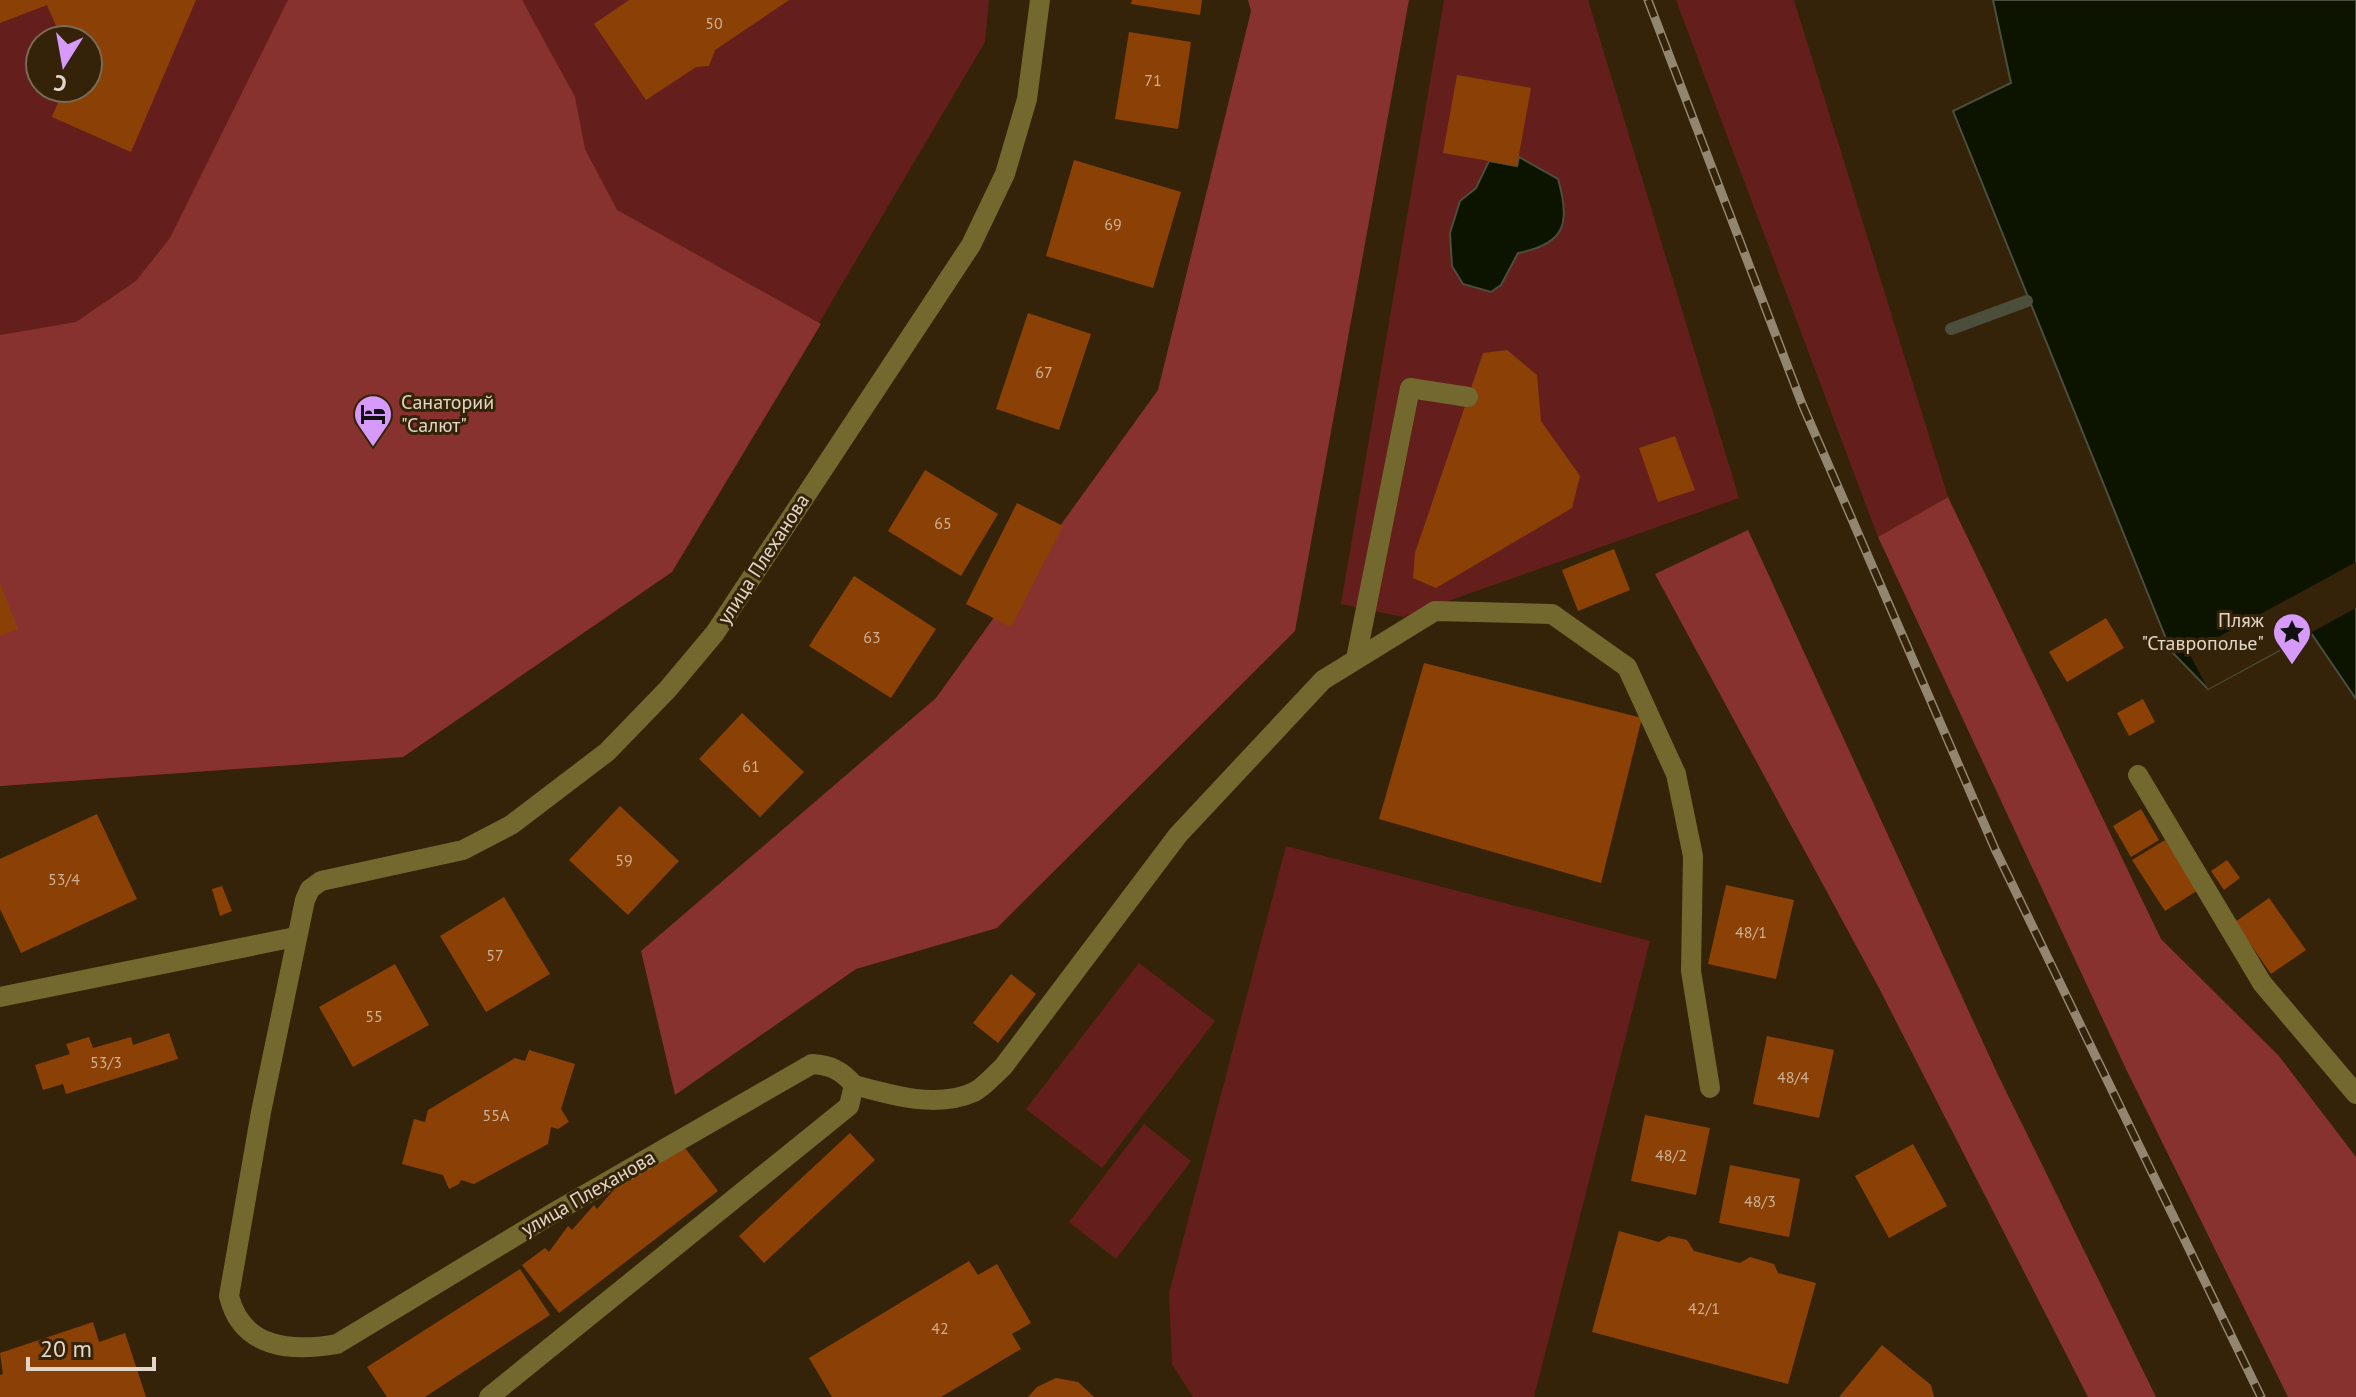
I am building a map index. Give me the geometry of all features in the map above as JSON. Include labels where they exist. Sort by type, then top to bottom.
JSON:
[{"type":"street","name":"улица Плеханова","points":[[1040,0],[1027,99],[1005,174],[971,245],[715,633],[668,689],[607,752],[511,825],[463,850],[321,881],[310,889],[295,937],[229,1296],[233,1314],[248,1331],[272,1344],[305,1350],[337,1344],[555,1212],[812,1064],[827,1065],[844,1073],[854,1085],[895,1097],[936,1100],[974,1092],[1003,1067],[1178,835],[1323,680],[1435,611],[1552,614],[1627,667],[1676,774],[1693,856],[1691,971],[1710,1088]]},
{"type":"street","points":[[1356,659],[1410,388],[1468,397]]},
{"type":"street","points":[[2138,775],[2262,983],[2356,1094]]},
{"type":"street","points":[[0,997],[295,937]]},
{"type":"street","points":[[489,1397],[849,1106],[854,1085]]},
{"type":"shaded area","name":"Санаторий \"Салют\"","points":[[0,0],[989,0],[985,42],[672,572],[403,757],[0,786]]},
{"type":"shaded area","name":"Санаторий \"Салют\"","points":[[288,0],[522,0],[575,97],[585,149],[617,210],[821,324],[672,572],[403,757],[0,786],[0,335],[76,322],[136,281],[170,238]]},
{"type":"shaded area","points":[[1248,0],[1409,0],[1295,631],[997,928],[856,969],[675,1095],[641,951],[936,698],[1158,390],[1251,11]]},
{"type":"shaded area","points":[[1444,0],[1588,0],[1739,498],[1403,617],[1341,604]]},
{"type":"shaded area","points":[[1676,0],[1794,0],[1948,497],[1878,537]]},
{"type":"shaded area","points":[[1993,0],[2356,0],[2356,699],[2311,633],[2208,689],[2171,651],[1953,111],[2011,83]]},
{"type":"shaded area","points":[[1519,157],[1558,179],[1564,208],[1560,230],[1546,244],[1518,253],[1501,285],[1491,292],[1463,284],[1452,266],[1450,233],[1460,201],[1476,188],[1489,161],[1517,166]]},
{"type":"shaded area","points":[[1948,497],[2161,939],[2279,1056],[2356,1157],[2356,1397],[2288,1397],[2126,1069],[1878,537]]},
{"type":"shaded area","points":[[1748,530],[1998,1075],[2156,1397],[2088,1397],[1880,990],[1655,574]]},
{"type":"shaded area","points":[[1286,846],[1650,941],[1534,1397],[1193,1397],[1172,1364],[1169,1293]]},
{"type":"shaded area","points":[[1139,963],[1215,1021],[1102,1168],[1026,1109]]},
{"type":"shaded area","points":[[1144,1124],[1191,1161],[1116,1259],[1069,1222]]},
{"type":"pier","points":[[2356,562],[2356,608],[2208,689],[2189,653]]},
{"type":"building","points":[[0,0],[196,0],[131,152],[52,117],[57,104],[104,104],[104,24],[55,24],[47,5],[0,23]]},
{"type":"building","points":[[629,0],[789,0],[715,50],[709,66],[696,67],[646,100],[594,24]]},
{"type":"building","points":[[1132,0],[1202,0],[1200,15],[1131,4]]},
{"type":"building","points":[[1129,32],[1191,42],[1178,129],[1115,119]]},
{"type":"building","points":[[1457,75],[1531,88],[1517,166],[1443,153]]},
{"type":"building","points":[[1074,160],[1181,192],[1153,288],[1046,256]]},
{"type":"building","points":[[1028,313],[1091,334],[1059,430],[996,409]]},
{"type":"building","points":[[1507,350],[1537,375],[1541,421],[1580,476],[1572,508],[1436,588],[1413,578],[1415,553],[1483,353]]},
{"type":"building","points":[[1675,436],[1695,490],[1658,502],[1639,448]]},
{"type":"building","points":[[925,470],[998,514],[961,576],[888,531]]},
{"type":"building","points":[[1017,503],[1063,526],[1011,627],[966,604]]},
{"type":"building","points":[[1614,549],[1630,590],[1578,611],[1562,570]]},
{"type":"building","points":[[854,576],[936,629],[891,698],[809,646]]},
{"type":"building","points":[[0,583],[18,629],[0,636]]},
{"type":"building","points":[[2106,618],[2124,648],[2067,682],[2049,652]]},
{"type":"building","points":[[1424,663],[1642,718],[1601,883],[1379,819]]},
{"type":"building","points":[[2143,699],[2155,722],[2129,736],[2117,713]]},
{"type":"building","points":[[742,713],[804,772],[760,817],[699,759]]},
{"type":"building","points":[[620,806],[679,861],[628,915],[569,860]]},
{"type":"building","points":[[2141,809],[2159,840],[2131,857],[2113,826]]},
{"type":"building","points":[[97,814],[137,899],[21,953],[0,909],[0,859]]},
{"type":"building","points":[[2165,840],[2198,890],[2165,911],[2132,860]]},
{"type":"building","points":[[2227,860],[2240,878],[2224,890],[2211,871]]},
{"type":"building","points":[[1726,885],[1794,900],[1776,979],[1708,964]]},
{"type":"building","points":[[222,886],[232,911],[220,916],[212,889]]},
{"type":"building","points":[[504,897],[550,974],[486,1012],[440,936]]},
{"type":"building","points":[[2269,898],[2306,950],[2271,974],[2235,922]]},
{"type":"building","points":[[395,964],[429,1025],[353,1067],[319,1007]]},
{"type":"building","points":[[1011,974],[1036,994],[998,1043],[973,1023]]},
{"type":"building","points":[[169,1033],[178,1059],[66,1094],[63,1084],[43,1090],[35,1065],[70,1054],[66,1044],[89,1037],[93,1048],[131,1037],[133,1045]]},
{"type":"building","points":[[1767,1036],[1834,1050],[1819,1118],[1753,1104]]},
{"type":"building","points":[[529,1050],[575,1064],[561,1109],[569,1122],[558,1129],[551,1127],[548,1144],[474,1184],[461,1180],[449,1189],[443,1175],[402,1164],[414,1119],[425,1122],[428,1110],[515,1058],[525,1061]]},
{"type":"building","points":[[1645,1115],[1710,1128],[1696,1195],[1631,1181]]},
{"type":"building","points":[[850,1133],[875,1160],[764,1263],[739,1236]]},
{"type":"building","points":[[682,1144],[718,1191],[559,1313],[522,1265],[545,1248],[549,1252],[568,1226],[572,1230],[594,1205],[597,1209],[621,1182]]},
{"type":"building","points":[[1913,1144],[1947,1206],[1889,1238],[1855,1176]]},
{"type":"building","points":[[1730,1165],[1800,1179],[1789,1237],[1719,1223]]},
{"type":"building","points":[[1619,1231],[1659,1242],[1669,1236],[1687,1240],[1694,1251],[1740,1263],[1750,1257],[1774,1264],[1778,1273],[1816,1283],[1788,1384],[1592,1332]]},
{"type":"building","points":[[969,1261],[978,1275],[997,1264],[1031,1323],[1012,1334],[1021,1349],[941,1397],[832,1397],[809,1358]]},
{"type":"building","points":[[520,1269],[550,1315],[425,1397],[387,1397],[367,1367]]},
{"type":"building","points":[[93,1322],[99,1342],[125,1333],[146,1397],[0,1397],[0,1375],[3,1374],[0,1353]]},
{"type":"building","points":[[1882,1345],[1931,1385],[1934,1397],[1839,1397]]},
{"type":"building","points":[[1056,1378],[1078,1382],[1094,1397],[1028,1397],[1037,1387]]},
{"type":"waterway","points":[[1951,329],[2027,301]]},
{"type":"railway","points":[[1648,0],[1802,404],[1995,849],[2261,1397]]},
{"type":"place","name":"Санаторий \"Салют\"","points":[[373,448]]},
{"type":"place","name":"Пляж \"Ставрополье\"","points":[[2292,666]]}]
